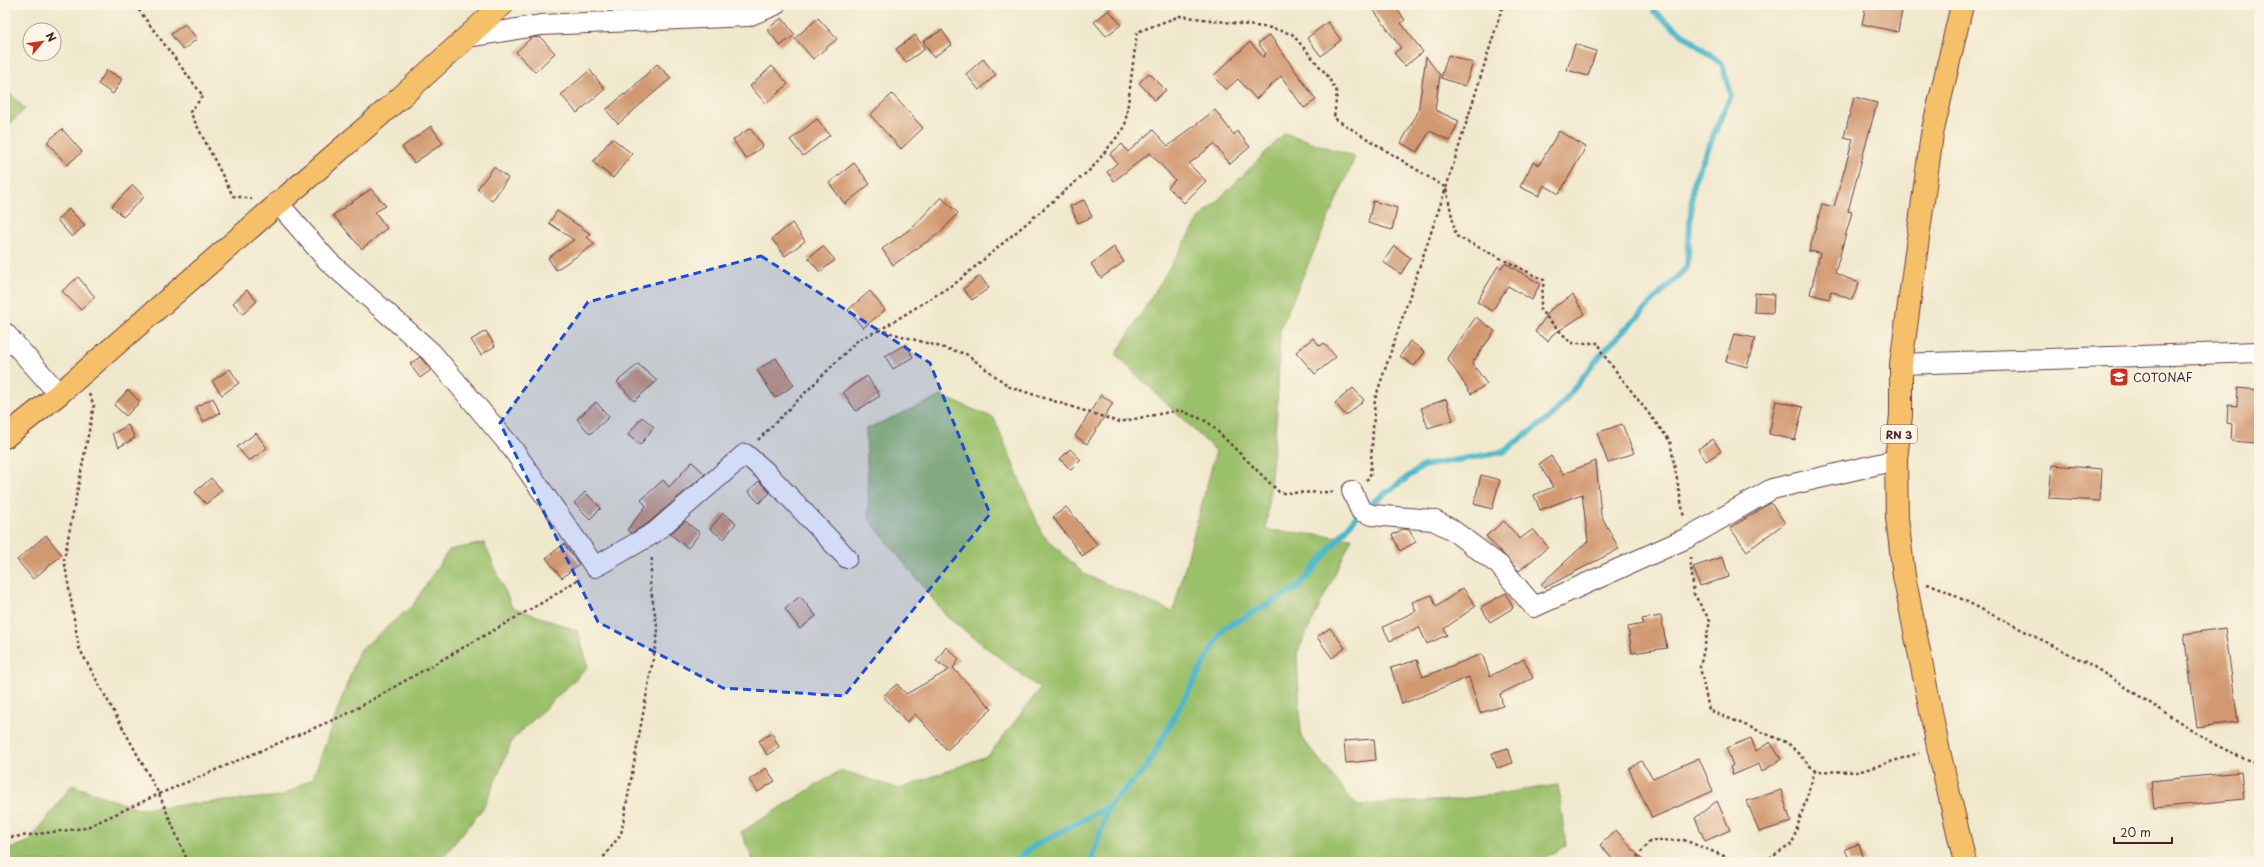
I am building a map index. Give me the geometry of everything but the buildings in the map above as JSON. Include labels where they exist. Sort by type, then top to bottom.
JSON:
[{"type":"main road","points":[[5,437],[59,394],[277,202],[468,37],[502,5]]},
{"type":"main road","name":"RN 3","points":[[1962,5],[1932,134],[1901,364],[1902,415],[1896,460],[1897,518],[1904,576],[1938,747],[1965,862]]},
{"type":"street","points":[[468,37],[541,25],[748,16],[775,5]]},
{"type":"street","points":[[277,202],[328,261],[431,352],[512,448],[595,567],[654,533],[745,454],[766,471],[847,558]]},
{"type":"street","points":[[5,333],[59,394]]},
{"type":"street","points":[[1901,364],[2259,352]]},
{"type":"street","points":[[1352,491],[1361,511],[1372,515],[1433,520],[1451,529],[1499,565],[1534,607],[1687,538],[1772,489],[1896,460]]},
{"type":"path","points":[[135,5],[203,96],[190,112],[233,196],[277,202]]},
{"type":"path","points":[[880,330],[966,354],[1010,387],[1119,422],[1180,410],[1208,422],[1280,493],[1352,491],[1370,477],[1375,399],[1446,188],[1503,5]]},
{"type":"path","points":[[745,454],[859,339],[880,330],[957,282],[1092,168],[1125,127],[1137,32],[1180,16],[1272,28],[1292,34],[1328,75],[1337,92],[1334,118],[1446,188],[1456,236],[1544,280],[1540,310],[1571,343],[1599,343],[1602,353],[1670,441],[1687,538],[1694,594],[1710,622],[1700,667],[1709,710],[1788,743],[1815,771],[1858,772],[1938,747]]},
{"type":"path","points":[[80,374],[94,405],[64,559],[79,648],[159,794],[188,862]]},
{"type":"path","points":[[600,862],[621,834],[658,632],[650,584],[654,533]]},
{"type":"path","points":[[5,838],[85,828],[159,794],[347,714],[550,598],[595,567]]},
{"type":"path","points":[[1904,576],[1938,587],[2091,665],[2214,744],[2259,766]]},
{"type":"path","points":[[1764,862],[1792,844],[1815,771]]},
{"type":"path","points":[[1633,862],[1650,842],[1684,840],[1739,862]]},
{"type":"highlighted area","points":[[761,256],[930,363],[990,514],[844,696],[723,688],[598,622],[500,423],[588,302]]},
{"type":"green space","points":[[5,88],[25,109],[5,129]]},
{"type":"green space","points":[[1285,133],[1355,157],[1280,329],[1277,411],[1266,530],[1352,538],[1297,653],[1301,737],[1356,805],[1454,800],[1558,785],[1566,846],[1537,862],[754,862],[741,832],[841,770],[900,789],[989,755],[1040,689],[947,617],[869,519],[866,429],[941,396],[994,418],[1042,534],[1084,574],[1173,612],[1216,451],[1116,355],[1200,218]]},
{"type":"green space","points":[[484,543],[512,607],[578,631],[588,667],[513,739],[484,807],[439,862],[5,862],[5,851],[30,841],[72,785],[138,809],[282,796],[313,778],[359,651],[412,606],[449,550]]},
{"type":"waterway","points":[[1091,862],[1109,806],[1146,768],[1223,629],[1298,588],[1361,511],[1423,466],[1503,452],[1553,415],[1602,353],[1687,267],[1693,183],[1731,95],[1722,64],[1654,12],[1656,5]]},
{"type":"waterway","points":[[1014,862],[1034,846],[1109,806]]},
{"type":"place","name":"COTONAF","points":[[2119,377]]}]
